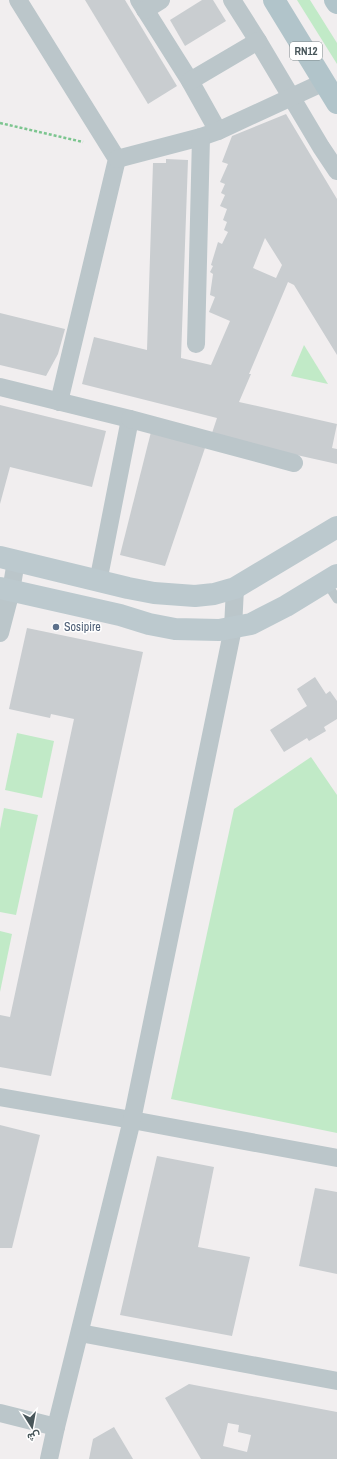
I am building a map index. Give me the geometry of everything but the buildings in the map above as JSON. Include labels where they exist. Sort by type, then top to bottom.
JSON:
[{"type":"main road","name":"RN12","points":[[274,0],[337,103]]},
{"type":"street","points":[[18,0],[114,154],[59,402]]},
{"type":"street","points":[[160,0],[142,5],[190,81],[218,130]]},
{"type":"street","points":[[232,0],[258,40],[321,147],[337,171]]},
{"type":"street","points":[[190,81],[258,40]]},
{"type":"street","points":[[114,154],[201,137],[324,82]]},
{"type":"street","points":[[196,344],[201,137]]},
{"type":"street","points":[[0,387],[130,419],[294,463]]},
{"type":"street","points":[[98,582],[130,419]]},
{"type":"street","points":[[0,633],[8,559],[98,582],[154,594],[196,596],[214,594],[235,588],[337,527]]},
{"type":"street","points":[[5,589],[175,629],[219,630],[251,624],[333,585]]},
{"type":"street","points":[[49,1459],[132,1120],[232,628],[235,588]]},
{"type":"street","points":[[0,1097],[337,1158]]},
{"type":"street","points":[[80,1333],[337,1381]]},
{"type":"street","points":[[0,1413],[56,1427]]},
{"type":"path","points":[[0,123],[114,154]]},
{"type":"green space","points":[[297,0],[310,0],[337,43],[337,64]]},
{"type":"green space","points":[[304,345],[328,384],[291,376]]},
{"type":"green space","points":[[17,733],[54,741],[42,798],[5,790]]},
{"type":"green space","points":[[311,757],[337,795],[337,1133],[171,1099],[234,809]]},
{"type":"green space","points":[[4,808],[38,815],[16,915],[0,912],[0,829]]},
{"type":"green space","points":[[0,931],[12,934],[0,992]]},
{"type":"place","name":"Sosipire","points":[[56,627]]}]
